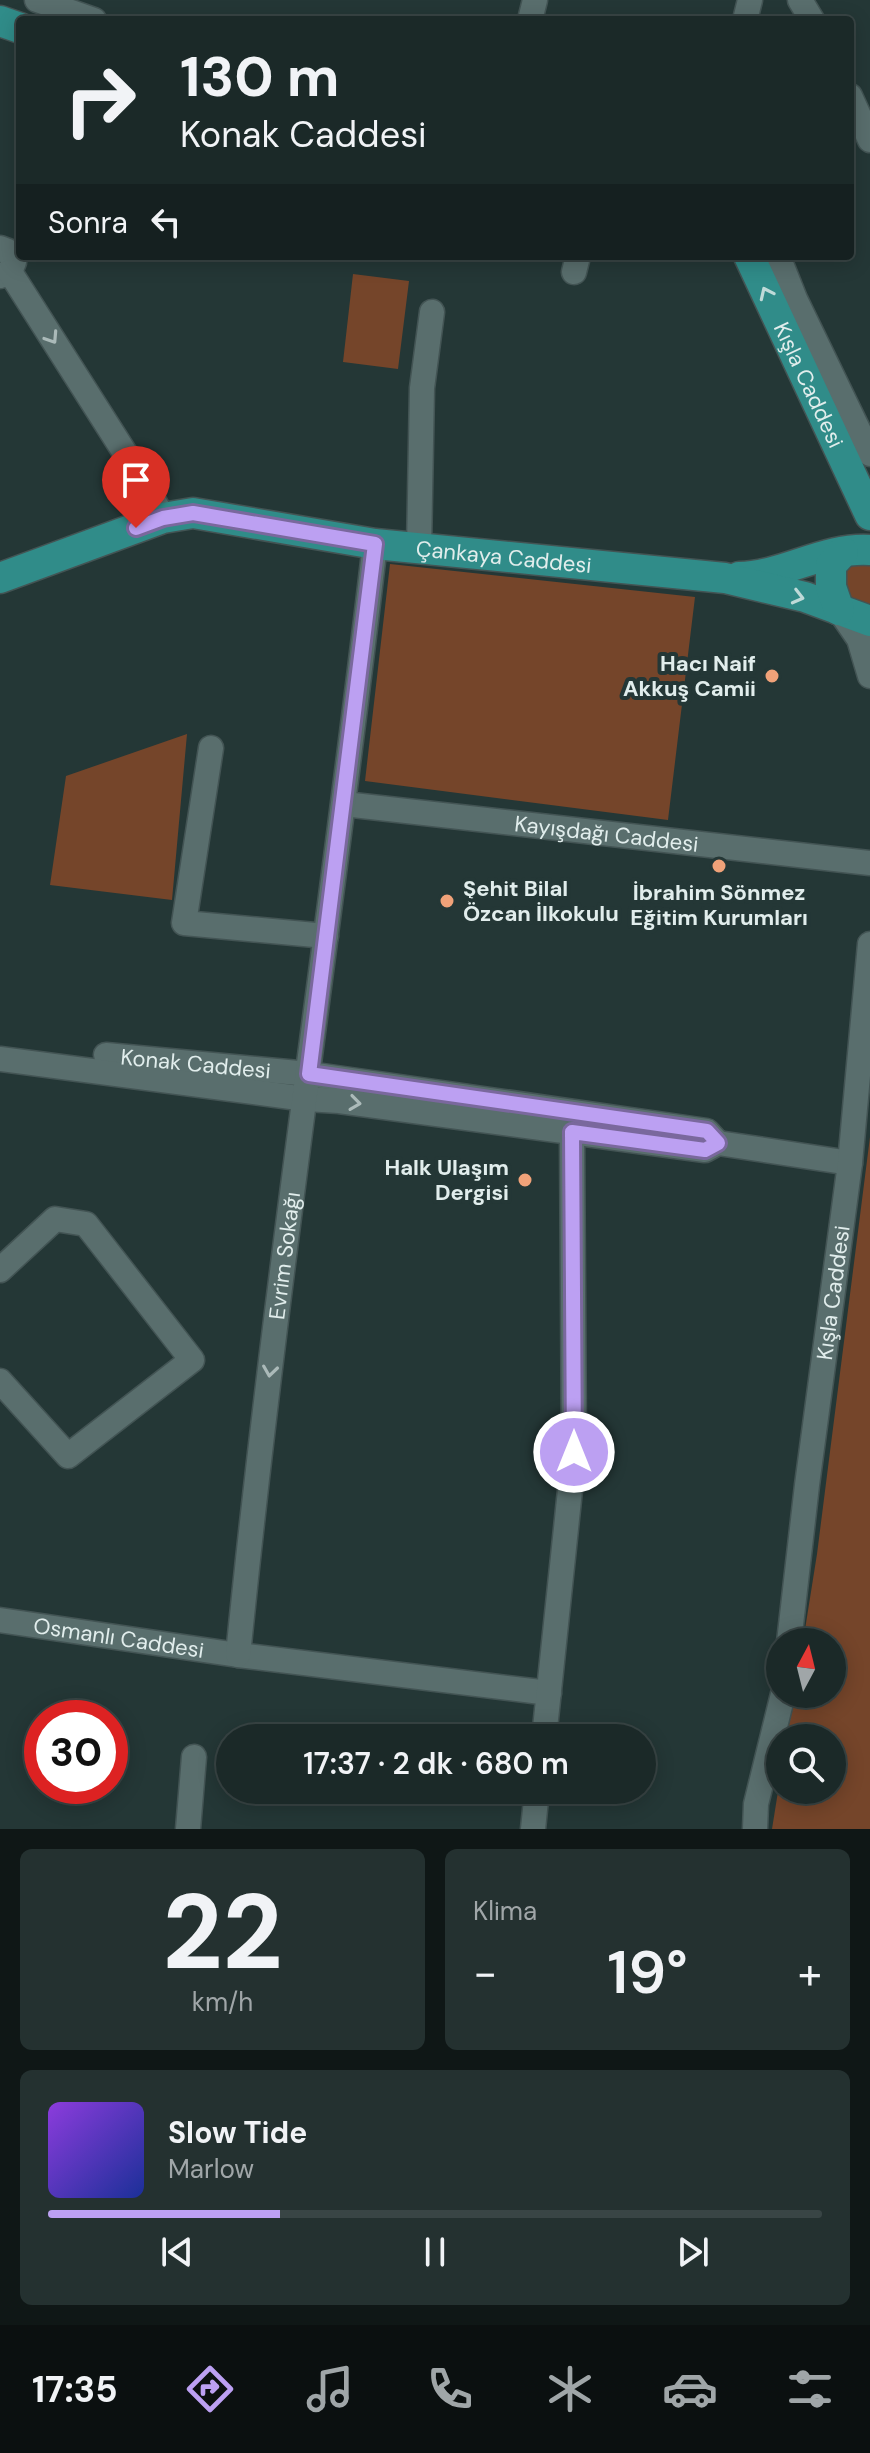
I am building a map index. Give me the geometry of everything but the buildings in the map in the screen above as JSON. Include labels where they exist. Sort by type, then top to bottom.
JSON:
[{"type":"main road","name":"Kışla Caddesi","points":[[751,260],[870,515]]},
{"type":"main road","name":"Çankaya Caddesi","points":[[0,578],[163,518],[193,513],[375,544],[725,578],[805,597],[870,621]]},
{"type":"main road","points":[[725,578],[764,575],[813,557],[856,551]]},
{"type":"main road","points":[[839,610],[831,587],[831,565],[856,551]]},
{"type":"street","points":[[37,0],[83,16]]},
{"type":"street","points":[[854,105],[870,140]]},
{"type":"street","points":[[8,259],[163,518]]},
{"type":"street","points":[[780,260],[795,299],[870,454]]},
{"type":"street","points":[[419,549],[422,388],[432,312]]},
{"type":"street","name":"Evrim Sokağı","points":[[238,1655],[257,1468],[375,544]]},
{"type":"street","points":[[839,610],[859,639],[870,676]]},
{"type":"street","points":[[211,748],[184,923],[326,936]]},
{"type":"street","name":"Kayışdağı Caddesi","points":[[344,804],[870,863]]},
{"type":"street","name":"Kışla Caddesi","points":[[791,1628],[850,1163],[870,944]]},
{"type":"street","name":"Konak Caddesi","points":[[0,1044],[309,1074],[707,1131],[718,1143]]},
{"type":"street","name":"Konak Caddesi","points":[[0,1059],[705,1150],[718,1143],[850,1163]]},
{"type":"street","points":[[546,1724],[574,1452],[572,1132]]},
{"type":"street","points":[[0,1270],[55,1219],[86,1224],[192,1360],[68,1456],[0,1381]]},
{"type":"street","name":"Osmanlı Caddesi","points":[[0,1620],[238,1655]]},
{"type":"street","points":[[238,1655],[549,1693]]},
{"type":"street","points":[[755,1829],[756,1804],[781,1708]]},
{"type":"street","points":[[188,1829],[194,1757]]},
{"type":"street","points":[[533,1829],[536,1804]]},
{"type":"shaded area","points":[[353,274],[409,281],[398,369],[343,362]]},
{"type":"shaded area","points":[[849,563],[870,564],[870,609],[847,600],[840,575]]},
{"type":"shaded area","points":[[390,564],[695,597],[668,820],[365,781]]},
{"type":"shaded area","points":[[187,734],[172,900],[50,885],[66,776]]},
{"type":"shaded area","points":[[870,1137],[870,1829],[772,1829],[776,1804],[846,1804],[846,1724],[789,1724],[792,1708],[846,1708],[846,1628],[805,1628]]},
{"type":"place","name":"Hacı Naif Akkuş Camii","points":[[772,676]]},
{"type":"place","name":"İbrahim Sönmez Eğitim Kurumları","points":[[719,866]]},
{"type":"place","name":"Şehit Bilal Özcan İlkokulu","points":[[447,901]]},
{"type":"place","name":"Halk Ulaşım Dergisi","points":[[525,1180]]},
{"type":"route","points":[[136,528],[163,518],[193,513],[375,544],[309,1074],[707,1131],[718,1143],[705,1150],[572,1132],[574,1452]]}]
